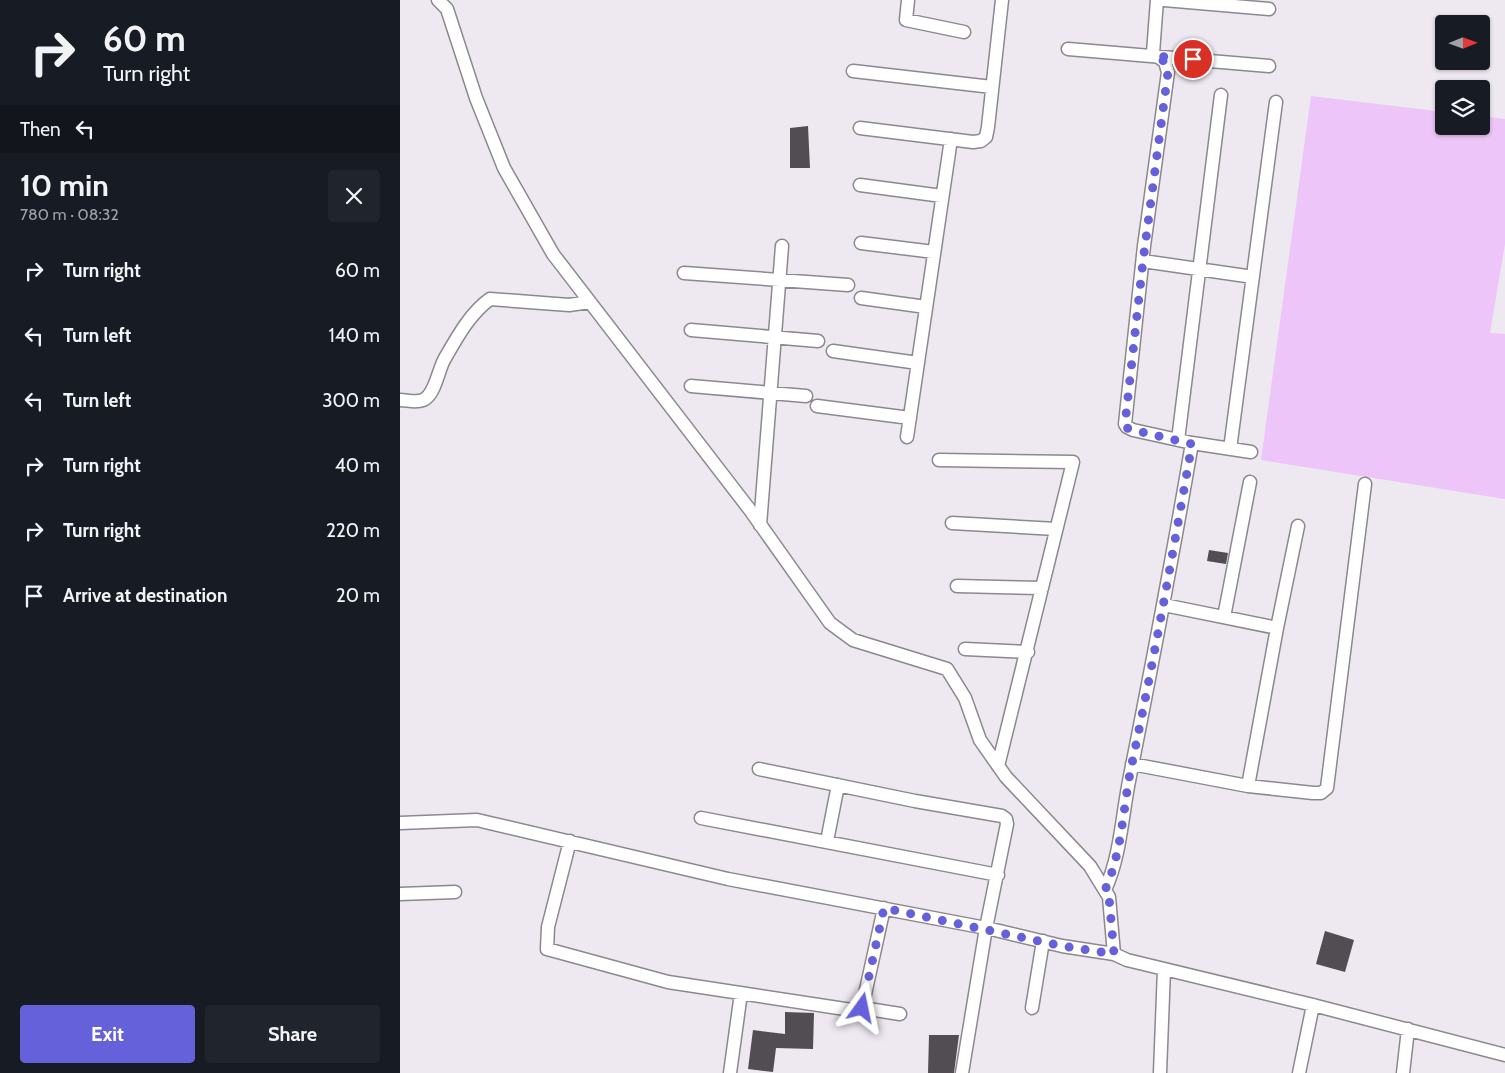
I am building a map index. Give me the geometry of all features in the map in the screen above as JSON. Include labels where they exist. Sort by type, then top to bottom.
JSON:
[{"type":"street","points":[[438,0],[447,9],[476,98],[504,168],[553,254],[760,525],[830,623],[853,640],[947,669],[965,698],[980,740],[998,766],[1090,866],[1105,890],[1109,897],[1114,954]]},
{"type":"street","points":[[908,0],[906,20],[964,32]]},
{"type":"street","points":[[860,128],[973,142],[981,141],[986,136],[1002,0]]},
{"type":"street","points":[[1157,0],[1153,46],[1156,56],[1165,62],[1168,72],[1143,261],[1125,424],[1127,428],[1133,430],[1192,444],[1251,452]]},
{"type":"street","points":[[1164,0],[1269,9]]},
{"type":"street","points":[[1068,49],[1269,66]]},
{"type":"street","points":[[854,71],[992,86]]},
{"type":"street","points":[[1178,440],[1221,95]]},
{"type":"street","points":[[1230,449],[1276,102]]},
{"type":"street","points":[[907,437],[951,139]]},
{"type":"street","points":[[860,185],[942,196]]},
{"type":"street","points":[[861,243],[934,252]]},
{"type":"street","points":[[760,525],[782,246]]},
{"type":"street","points":[[1143,261],[1253,277]]},
{"type":"street","points":[[684,273],[848,285]]},
{"type":"street","points":[[861,298],[926,307]]},
{"type":"street","points":[[400,400],[425,400],[443,361],[468,321],[490,299],[569,305],[590,302]]},
{"type":"street","points":[[691,330],[818,341]]},
{"type":"street","points":[[833,351],[918,363]]},
{"type":"street","points":[[691,386],[806,396]]},
{"type":"street","points":[[817,406],[910,418]]},
{"type":"street","points":[[1105,890],[1113,873],[1132,764],[1164,605],[1192,444]]},
{"type":"street","points":[[939,460],[1073,462],[1028,652],[998,766]]},
{"type":"street","points":[[1224,617],[1250,482]]},
{"type":"street","points":[[1132,764],[1248,786],[1313,793],[1321,793],[1327,788],[1365,484]]},
{"type":"street","points":[[952,523],[1056,529]]},
{"type":"street","points":[[1248,786],[1298,526]]},
{"type":"street","points":[[957,586],[1042,588]]},
{"type":"street","points":[[1164,605],[1277,628]]},
{"type":"street","points":[[965,649],[1028,652]]},
{"type":"street","points":[[759,769],[1002,816],[1006,819],[1008,824],[986,928],[962,1073]]},
{"type":"street","points":[[827,841],[838,785]]},
{"type":"street","points":[[701,818],[998,875]]},
{"type":"street","points":[[400,823],[477,820],[728,878],[1114,954],[1128,960],[1313,1004],[1505,1055]]},
{"type":"street","points":[[570,841],[548,927],[547,949],[668,982],[852,1011],[858,1011],[862,1008],[900,1014]]},
{"type":"street","points":[[400,894],[455,892]]},
{"type":"street","points":[[862,1008],[884,908]]},
{"type":"street","points":[[1032,1008],[1043,941]]},
{"type":"street","points":[[1160,1073],[1164,968]]},
{"type":"street","points":[[730,1073],[741,993]]},
{"type":"street","points":[[1299,1073],[1313,1004]]},
{"type":"street","points":[[1403,1073],[1408,1029]]},
{"type":"shaded area","points":[[1311,96],[1435,111],[1435,135],[1490,135],[1490,117],[1505,119],[1505,244],[1490,333],[1505,334],[1505,499],[1261,460]]},
{"type":"building","points":[[808,126],[810,168],[790,168],[790,128]]},
{"type":"building","points":[[1209,550],[1228,553],[1226,564],[1207,561]]},
{"type":"building","points":[[1325,931],[1354,940],[1345,972],[1316,964]]},
{"type":"building","points":[[785,1012],[814,1013],[813,1049],[776,1048],[773,1072],[748,1069],[753,1030],[785,1034]]},
{"type":"building","points":[[929,1035],[959,1035],[954,1073],[928,1073]]},
{"type":"route","points":[[862,1008],[884,908],[986,928],[1062,946],[1114,954],[1112,945],[1113,922],[1109,897],[1105,890],[1113,873],[1129,778],[1159,632],[1192,444],[1133,430],[1127,428],[1125,424],[1143,261],[1168,72],[1165,62],[1156,56],[1193,59]]}]
